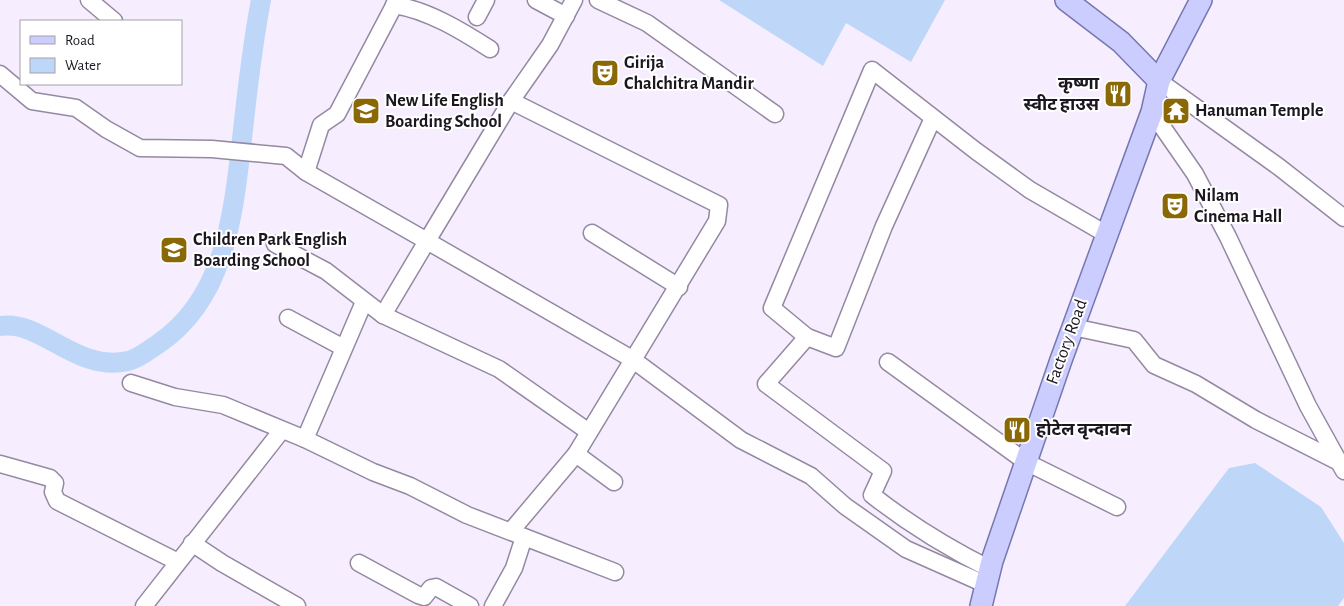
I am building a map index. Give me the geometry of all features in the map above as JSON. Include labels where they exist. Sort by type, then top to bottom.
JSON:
[{"type":"main road","points":[[1066,0],[1121,42],[1159,80]]},
{"type":"main road","name":"Factory Road","points":[[981,606],[1026,462],[1106,234],[1152,112],[1159,80],[1201,0]]},
{"type":"street","points":[[89,0],[113,20]]},
{"type":"street","points":[[477,17],[486,0]]},
{"type":"street","points":[[536,0],[566,16]]},
{"type":"street","points":[[383,314],[511,101],[550,45],[574,0]]},
{"type":"street","points":[[598,0],[647,23],[775,114]]},
{"type":"street","points":[[306,172],[321,125],[337,114],[396,3],[416,9],[490,49]]},
{"type":"street","points":[[933,118],[884,226],[836,348],[807,337],[772,308],[872,70],[1030,190],[1106,234]]},
{"type":"street","points":[[0,74],[32,101],[76,108],[106,129],[140,148],[212,149],[286,156],[306,172],[632,359],[741,440],[811,476],[845,506],[906,550],[989,577]]},
{"type":"street","points":[[1159,80],[1279,167],[1344,218]]},
{"type":"street","points":[[493,606],[514,568],[518,534],[576,454],[632,359],[679,287],[717,221],[719,205],[511,101]]},
{"type":"street","points":[[1152,112],[1195,174],[1228,237],[1308,406],[1342,467]]},
{"type":"street","points":[[592,233],[679,287]]},
{"type":"street","points":[[275,244],[326,271],[364,302],[383,314],[498,369],[589,432]]},
{"type":"street","points":[[305,439],[342,347],[364,302]]},
{"type":"street","points":[[288,318],[342,347]]},
{"type":"street","points":[[1073,327],[1134,340],[1154,365],[1196,384],[1256,420],[1342,467]]},
{"type":"street","points":[[807,337],[766,384],[883,471],[872,495],[901,518],[989,577]]},
{"type":"street","points":[[888,362],[1026,462],[1118,507]]},
{"type":"street","points":[[131,383],[176,398],[223,405],[305,439],[373,472],[410,486],[467,515],[615,572]]},
{"type":"street","points":[[144,606],[282,430]]},
{"type":"street","points":[[576,454],[614,482]]},
{"type":"street","points":[[0,464],[50,478],[55,483],[53,492],[57,501],[178,562]]},
{"type":"street","points":[[192,543],[222,563],[297,606]]},
{"type":"street","points":[[360,563],[418,595],[424,597],[432,588],[436,587],[470,606]]},
{"type":"water","points":[[719,0],[945,0],[911,62],[846,23],[823,66]]},
{"type":"water","points":[[1255,463],[1321,507],[1344,543],[1344,598],[1338,606],[1125,606],[1229,468]]},
{"type":"waterway","points":[[0,326],[15,326],[30,330],[92,360],[109,363],[128,361],[140,356],[158,344],[181,325],[199,303],[212,279],[222,252],[235,196],[252,52],[261,0]]},
{"type":"place","name":"Girija Chalchitra Mandir","points":[[605,73]]},
{"type":"place","name":"कृष्णा स्वीट हाउस","points":[[1118,94]]},
{"type":"place","name":"New Life English Boarding School","points":[[366,111]]},
{"type":"place","name":"Hanuman Temple","points":[[1176,111]]},
{"type":"place","name":"Nilam Cinema Hall","points":[[1175,206]]},
{"type":"place","name":"Children Park English Boarding School","points":[[174,250]]},
{"type":"place","name":"होटेल वृन्दावन","points":[[1017,430]]}]
